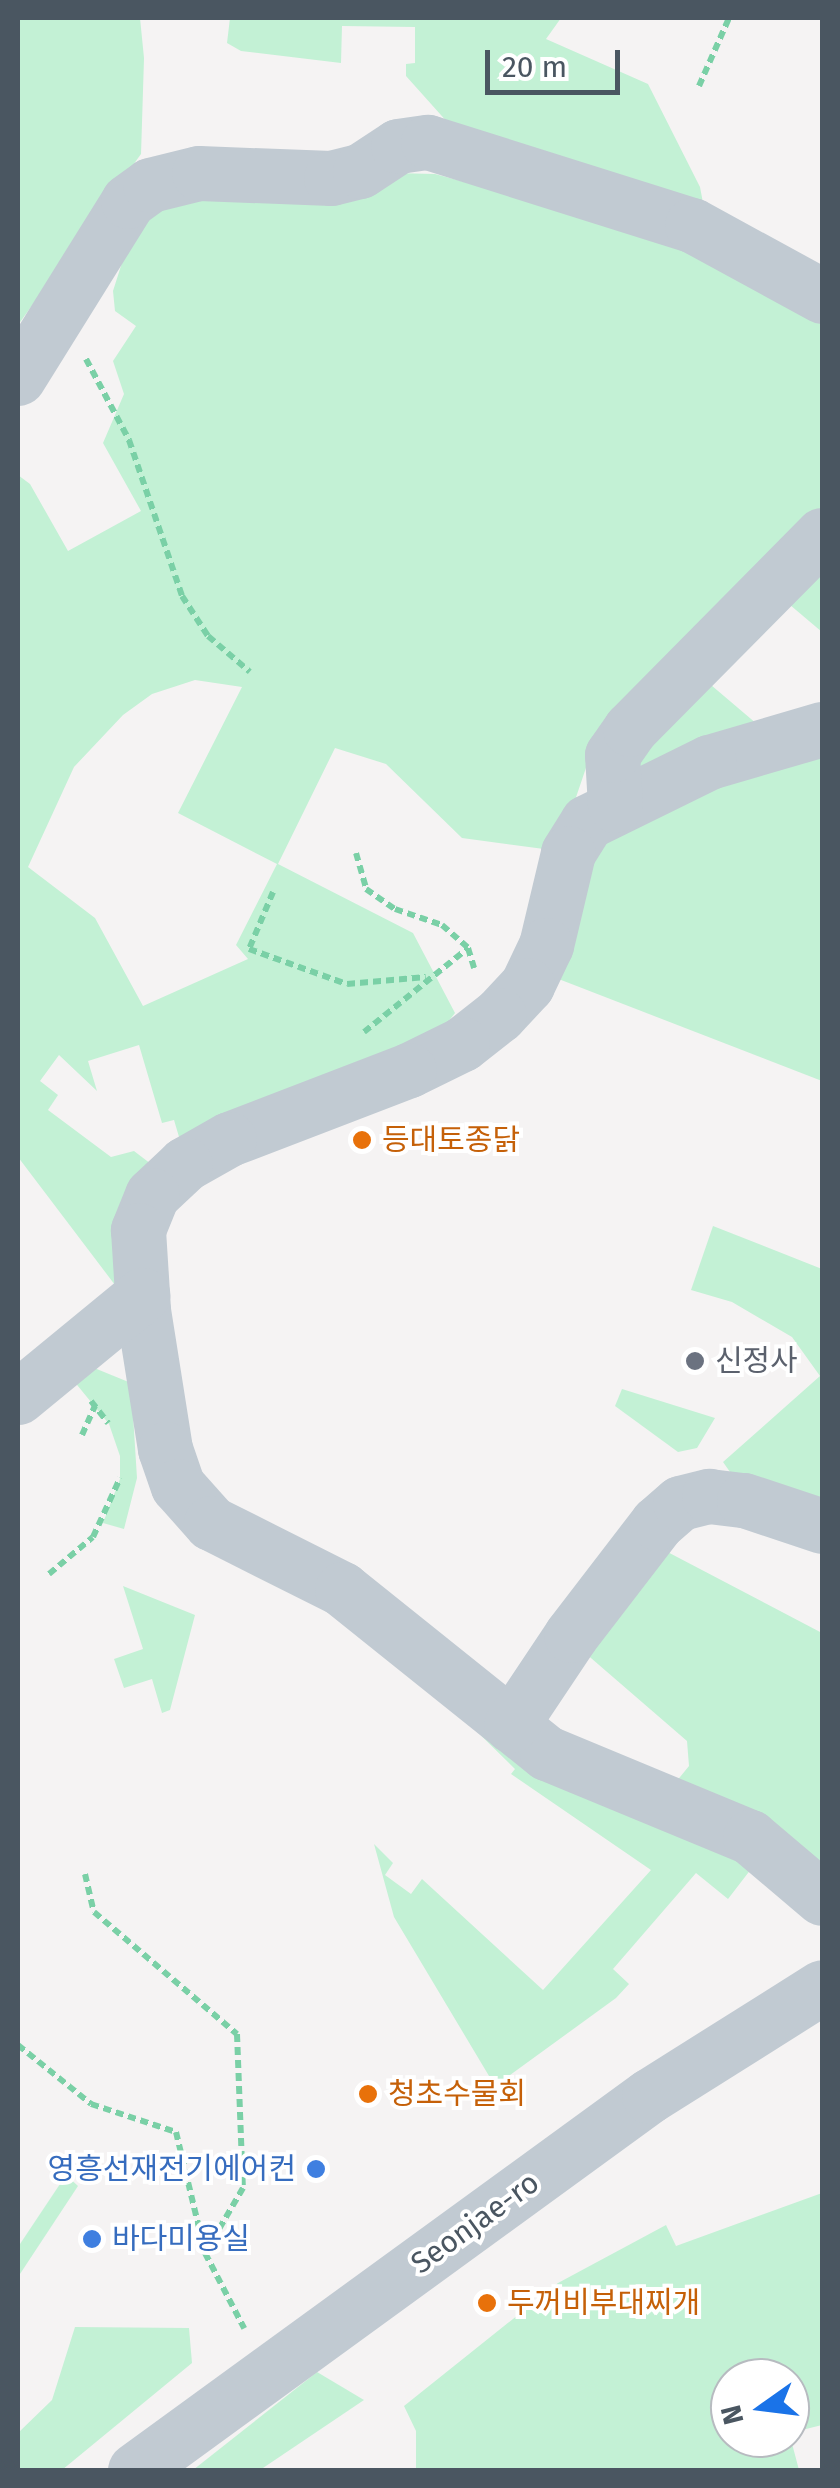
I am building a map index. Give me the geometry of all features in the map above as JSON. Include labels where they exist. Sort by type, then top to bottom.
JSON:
[{"type":"street","points":[[18,378],[128,201],[150,184],[199,174],[331,178],[360,171],[398,146],[428,142],[692,225],[822,296]]},
{"type":"street","points":[[616,804],[612,755],[630,729],[822,534]]},
{"type":"street","points":[[822,729],[761,742],[616,804],[587,822],[568,853],[546,945],[527,985],[499,1016],[462,1044],[409,1070],[228,1140],[185,1164],[152,1195],[138,1230],[142,1295],[165,1449],[178,1486],[211,1523],[342,1588],[510,1725],[596,1777],[750,1836],[822,1898]]},
{"type":"street","points":[[18,1398],[142,1295]]},
{"type":"street","points":[[510,1725],[571,1635],[657,1523],[680,1503],[709,1496],[744,1500],[822,1526]]},
{"type":"street","name":"Seonjae-ro","points":[[135,2470],[648,2096],[822,1987]]},
{"type":"path","points":[[698,86],[729,18]]},
{"type":"path","points":[[76,349],[129,440],[182,596],[208,636],[250,672]]},
{"type":"path","points":[[356,853],[366,890],[395,909],[442,925],[468,948],[473,976]]},
{"type":"path","points":[[273,892],[250,949],[347,984],[427,977]]},
{"type":"path","points":[[85,1395],[117,1440]]},
{"type":"path","points":[[82,1435],[95,1406]]},
{"type":"path","points":[[50,1574],[94,1538],[120,1468]]},
{"type":"path","points":[[85,1874],[94,1912],[237,2034],[244,2188],[205,2253]]},
{"type":"path","points":[[18,2045],[91,2104],[176,2132],[205,2253],[268,2374]]},
{"type":"green space","points":[[18,18],[140,18],[144,58],[141,154],[18,325]]},
{"type":"green space","points":[[230,18],[561,18],[546,39],[648,84],[700,187],[705,213],[449,124],[406,76],[406,64],[415,63],[415,27],[342,26],[341,63],[241,51],[227,43]]},
{"type":"green space","points":[[393,173],[435,174],[654,233],[822,317],[822,510],[590,756],[570,815],[544,849],[462,838],[386,764],[335,748],[278,864],[413,933],[455,1013],[427,1049],[182,1147],[174,1120],[162,1123],[139,1045],[88,1061],[97,1091],[59,1055],[40,1081],[58,1095],[48,1110],[111,1157],[134,1151],[151,1164],[115,1285],[18,1157],[18,475],[30,484],[68,551],[141,511],[103,443],[124,394],[113,361],[136,326],[115,311],[113,291],[127,247],[151,211],[175,201]],"holes":[[[195,680],[242,687],[178,813],[277,864],[236,945],[248,959],[143,1006],[95,918],[28,867],[74,767],[123,715],[152,694]]]},
{"type":"green space","points":[[822,556],[822,632],[783,599],[711,685],[764,730],[649,778],[627,756]]},
{"type":"green space","points":[[822,747],[822,1081],[556,978],[594,843],[718,777]]},
{"type":"green space","points":[[713,1226],[822,1269],[822,1512],[735,1479],[723,1462],[820,1376],[792,1337],[732,1302],[691,1290]]},
{"type":"green space","points":[[82,1363],[131,1383],[137,1478],[124,1529],[103,1523],[120,1479],[120,1456],[109,1424],[73,1380]]},
{"type":"green space","points":[[622,1389],[715,1418],[697,1448],[678,1452],[615,1406]]},
{"type":"green space","points":[[658,1547],[822,1633],[822,1879],[667,1793],[689,1766],[687,1741],[584,1652]]},
{"type":"green space","points":[[123,1586],[195,1615],[170,1710],[162,1713],[152,1679],[124,1688],[114,1659],[143,1649]]},
{"type":"green space","points":[[456,1711],[758,1860],[728,1899],[696,1873],[613,1969],[629,1984],[616,1998],[495,2086],[394,1917],[374,1844],[393,1863],[385,1875],[411,1894],[422,1879],[543,1990],[651,1870],[511,1774],[515,1769]]},
{"type":"green space","points":[[66,2175],[78,2186],[18,2277],[18,2247]]},
{"type":"green space","points":[[822,2193],[822,2425],[810,2428],[810,2358],[710,2358],[710,2458],[796,2458],[799,2470],[416,2470],[416,2431],[404,2406],[558,2283],[666,2225],[676,2246]]},
{"type":"green space","points":[[75,2327],[189,2328],[192,2363],[62,2470],[18,2470],[18,2433],[52,2400]]},
{"type":"green space","points":[[317,2372],[364,2400],[260,2470],[193,2470]]},
{"type":"place","name":"등대토종닭","points":[[362,1140]]},
{"type":"place","name":"신정사","points":[[695,1361]]},
{"type":"place","name":"청초수물회","points":[[368,2094]]},
{"type":"place","name":"영흥선재전기에어컨","points":[[316,2169]]},
{"type":"place","name":"바다미용실","points":[[92,2239]]},
{"type":"place","name":"두꺼비부대찌개","points":[[487,2303]]}]
